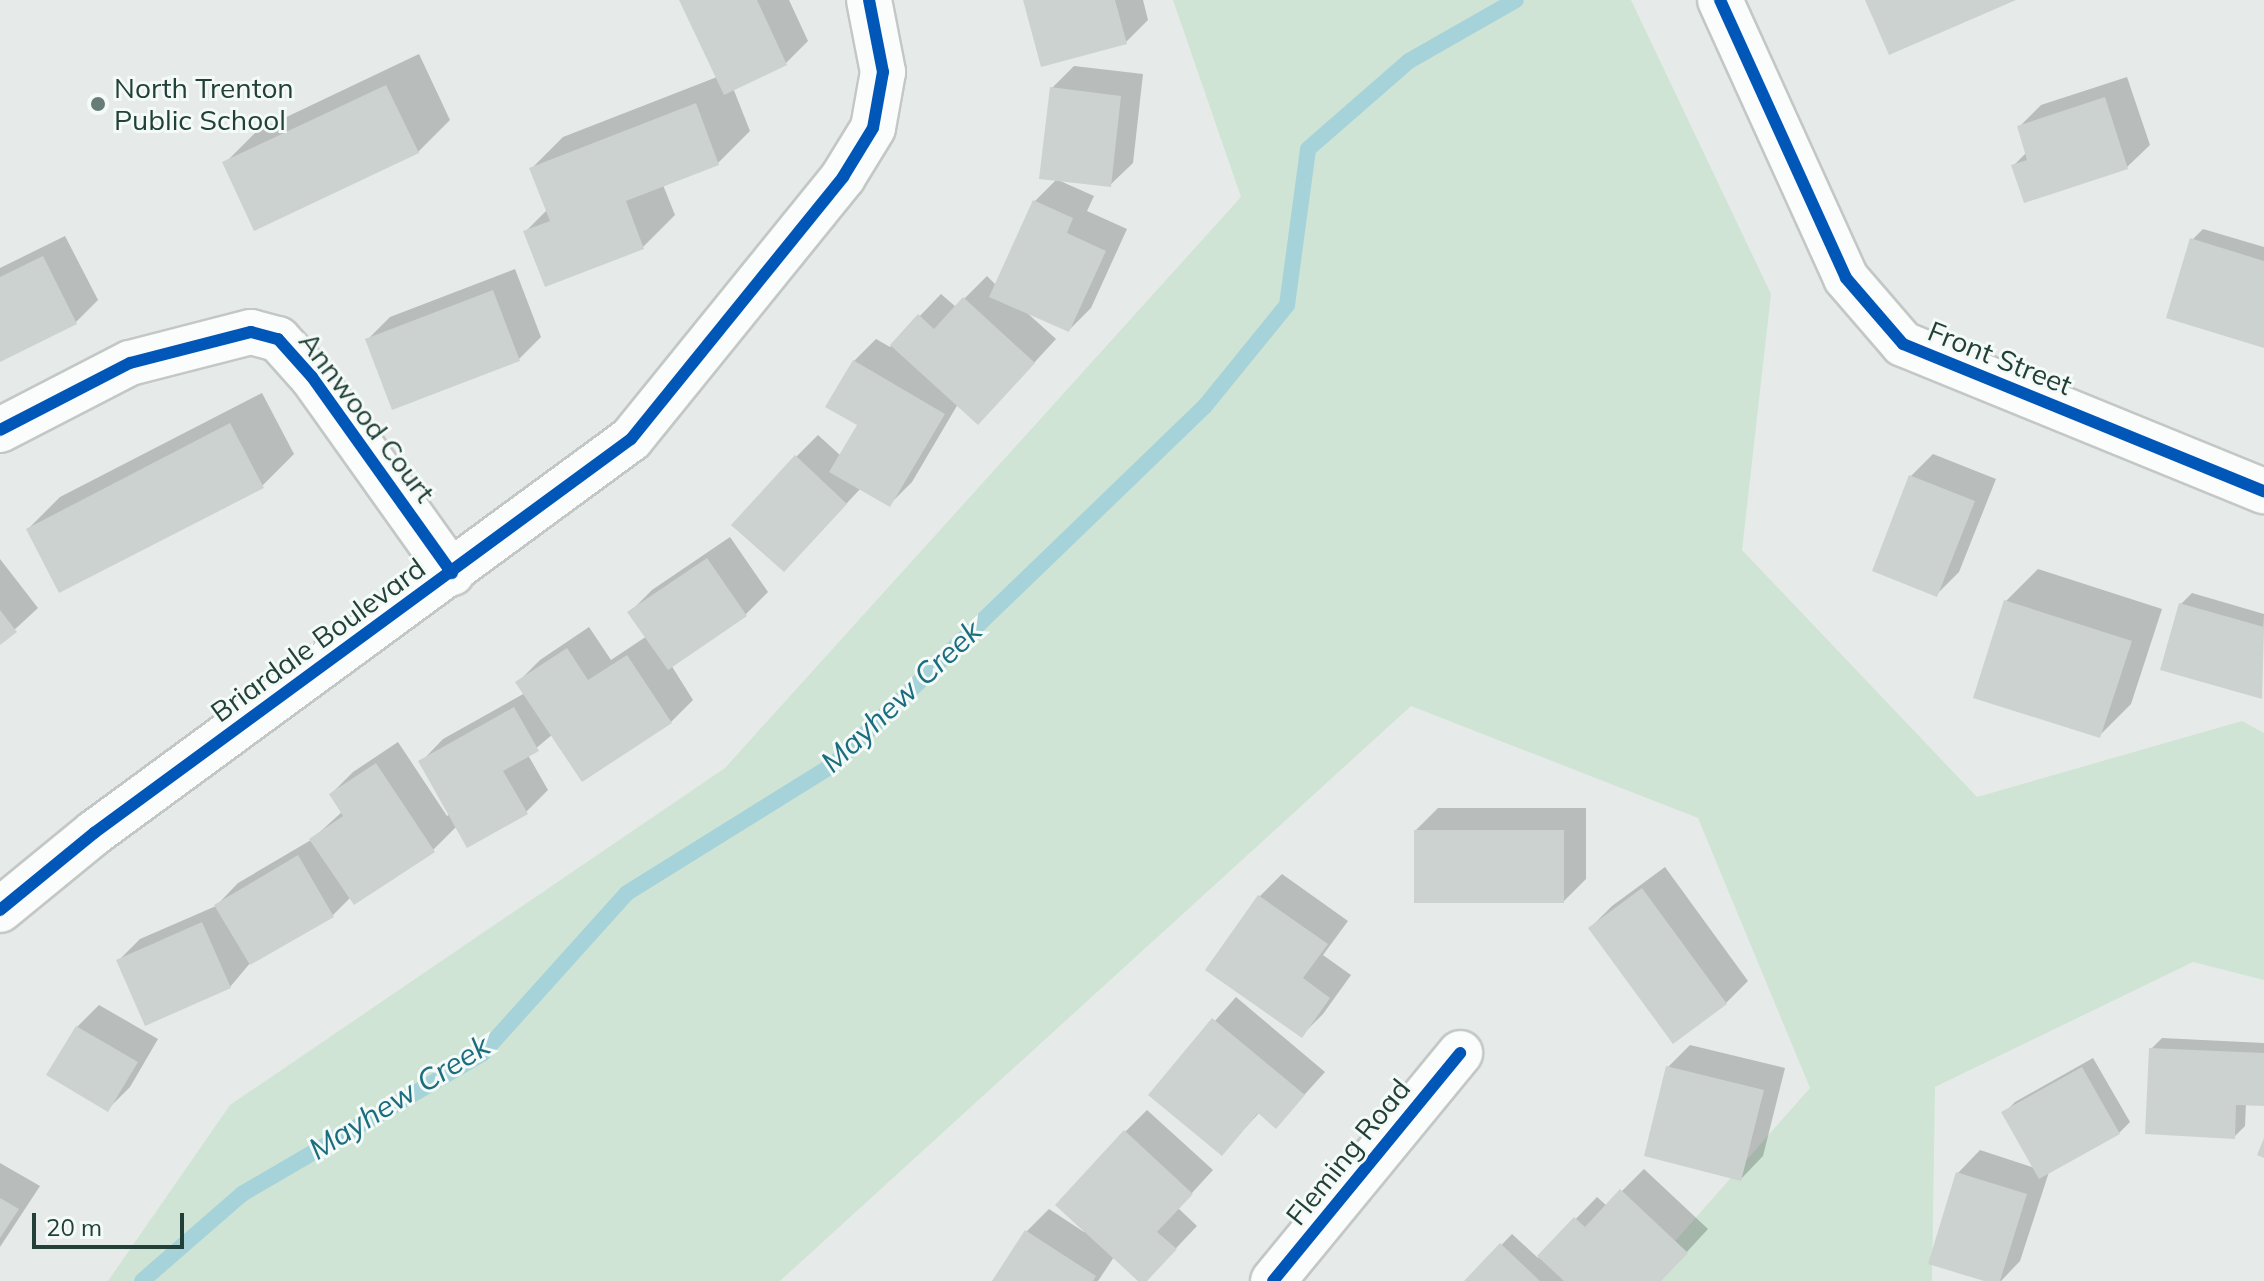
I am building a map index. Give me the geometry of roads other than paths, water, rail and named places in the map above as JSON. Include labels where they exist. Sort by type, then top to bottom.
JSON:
[{"type":"street","name":"Briardale Boulevard","points":[[0,910],[94,833],[631,439],[843,177],[873,128],[883,72],[869,0]]},
{"type":"street","name":"Front Street","points":[[1720,0],[1846,278],[1903,344],[2264,491]]},
{"type":"street","name":"Annwood Court","points":[[0,430],[130,363],[251,332],[278,339],[320,389],[452,573]]},
{"type":"street","name":"Fleming Road","points":[[1273,1281],[1460,1053]]},
{"type":"waterway","name":"Mayhew Creek","points":[[142,1281],[242,1194],[483,1053],[627,893],[833,765],[1205,406],[1287,305],[1308,149],[1409,61],[1516,0]]},
{"type":"place","name":"North Trenton Public School","points":[[98,104]]}]
